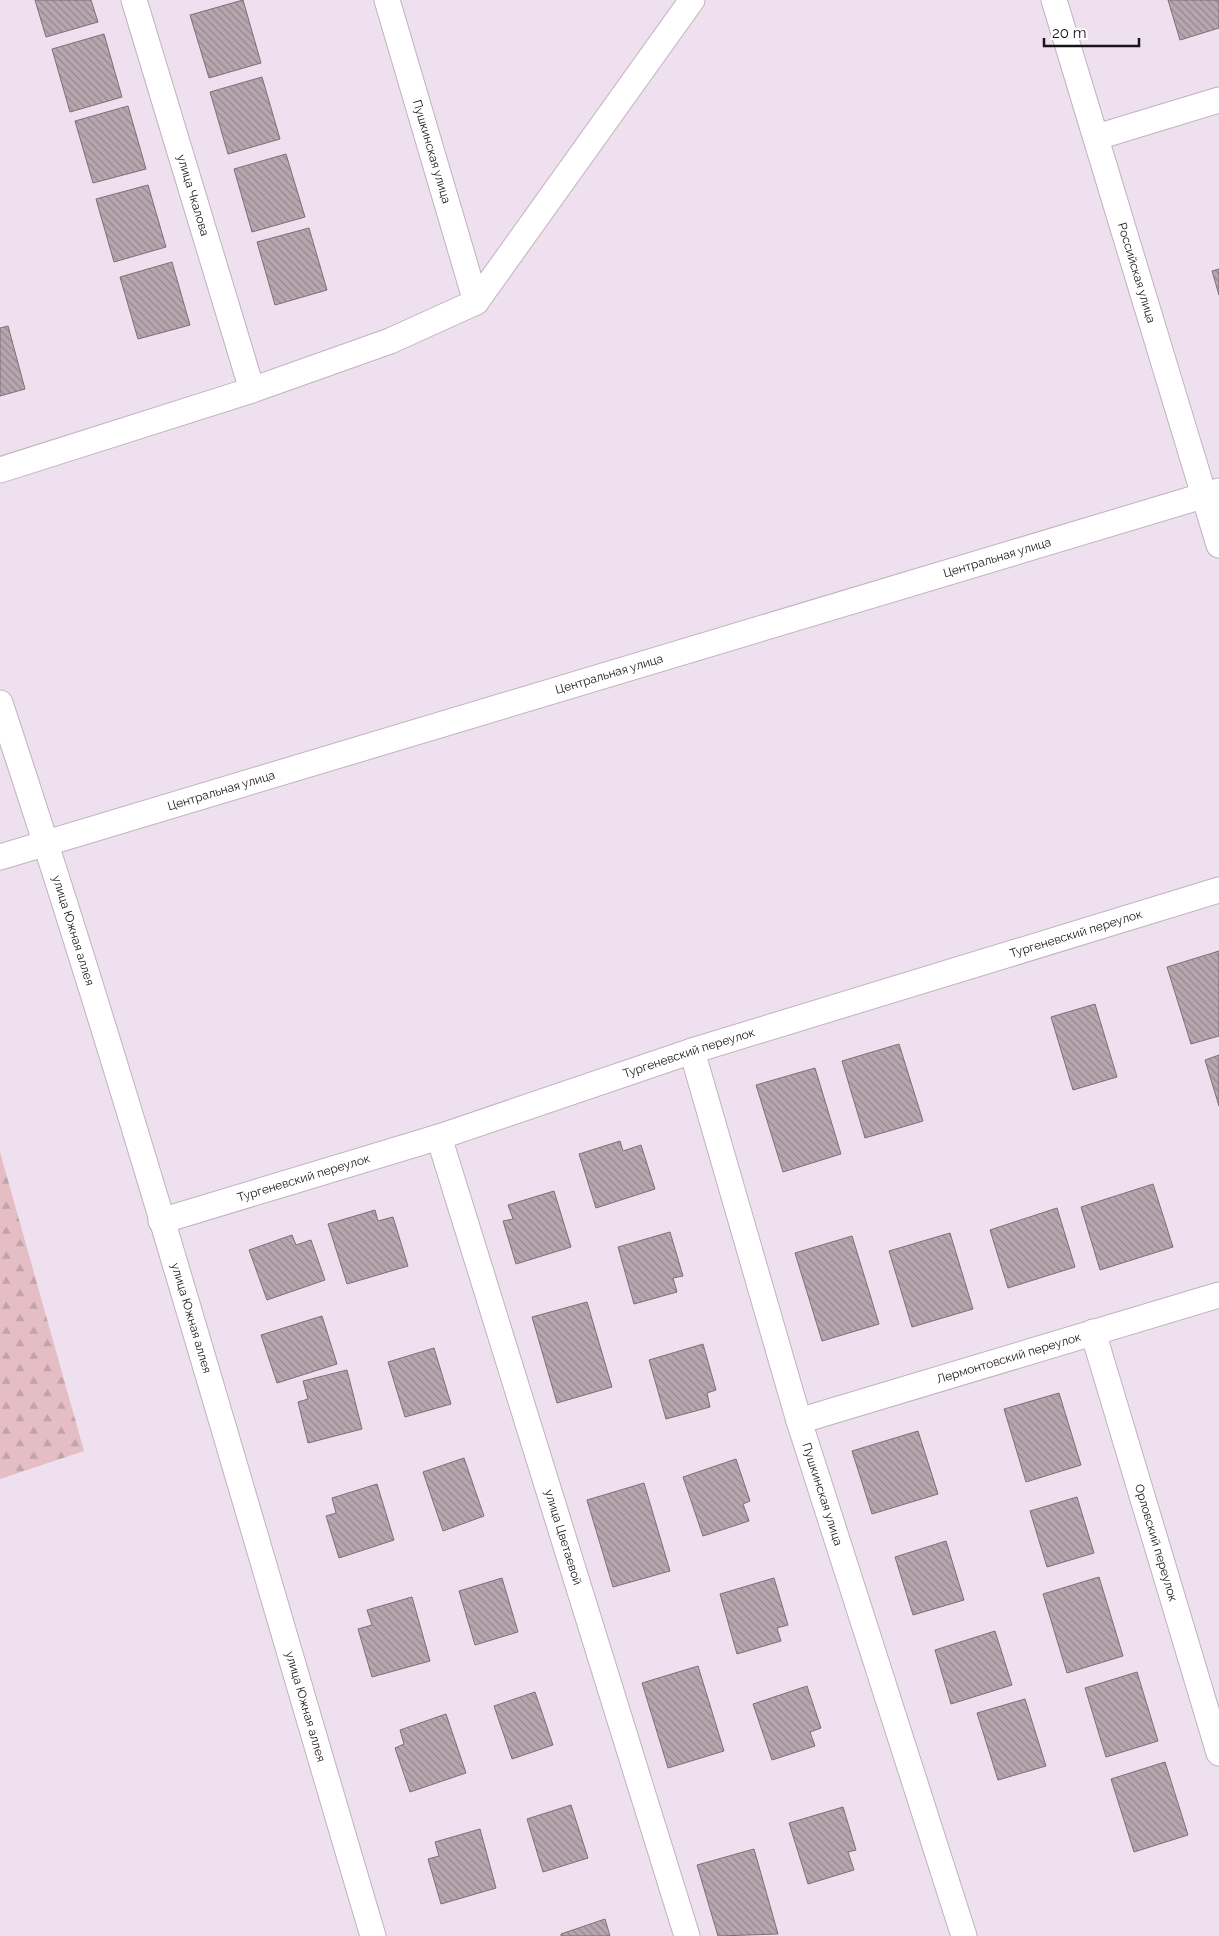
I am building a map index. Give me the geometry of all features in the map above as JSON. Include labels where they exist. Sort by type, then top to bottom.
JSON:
[{"type":"street","name":"улица Чкалова","points":[[134,0],[252,390]]},
{"type":"street","name":"Пушкинская улица","points":[[387,0],[476,302]]},
{"type":"street","points":[[0,470],[252,390],[390,341],[476,302],[692,0]]},
{"type":"street","name":"Российская улица","points":[[1054,0],[1211,493],[1219,545]]},
{"type":"street","points":[[1097,137],[1219,100]]},
{"type":"street","name":"Центральная улица","points":[[0,857],[1211,493]]},
{"type":"street","name":"улица Южная аллея","points":[[0,703],[46,842],[161,1222],[373,1936]]},
{"type":"street","name":"Тургеневский переулок","points":[[161,1222],[439,1137],[692,1051],[1219,890]]},
{"type":"street","name":"Пушкинская улица","points":[[692,1051],[799,1421],[964,1936]]},
{"type":"street","name":"улица Цветаевой","points":[[439,1137],[687,1936]]},
{"type":"street","name":"Лермонтовский переулок","points":[[799,1421],[1219,1295]]},
{"type":"street","name":"Орловский переулок","points":[[1093,1332],[1219,1753]]},
{"type":"green space","points":[[0,1152],[84,1451],[0,1479]]},
{"type":"building","points":[[35,0],[91,0],[98,22],[46,37]]},
{"type":"building","points":[[243,0],[261,63],[209,78],[190,15]]},
{"type":"building","points":[[1168,0],[1219,0],[1219,28],[1180,40]]},
{"type":"building","points":[[104,34],[122,97],[70,112],[52,49]]},
{"type":"building","points":[[262,77],[280,139],[228,154],[210,92]]},
{"type":"building","points":[[128,106],[146,169],[93,183],[75,121]]},
{"type":"building","points":[[286,154],[305,217],[252,232],[234,169]]},
{"type":"building","points":[[148,185],[166,247],[114,262],[96,199]]},
{"type":"building","points":[[309,228],[327,290],[275,305],[257,242]]},
{"type":"building","points":[[172,262],[190,325],[138,339],[120,277]]},
{"type":"building","points":[[1219,269],[1219,295],[1212,271]]},
{"type":"building","points":[[8,326],[25,389],[0,396],[0,328]]},
{"type":"building","points":[[1219,951],[1219,1036],[1191,1044],[1167,967]]},
{"type":"building","points":[[1095,1004],[1117,1077],[1073,1090],[1051,1017]]},
{"type":"building","points":[[899,1044],[923,1121],[865,1138],[842,1061]]},
{"type":"building","points":[[1219,1055],[1219,1106],[1205,1060]]},
{"type":"building","points":[[815,1068],[841,1154],[783,1172],[756,1085]]},
{"type":"building","points":[[620,1141],[623,1151],[641,1145],[655,1189],[596,1208],[579,1154]]},
{"type":"building","points":[[1153,1184],[1173,1247],[1100,1270],[1081,1207]]},
{"type":"building","points":[[554,1191],[571,1247],[516,1264],[503,1221],[513,1219],[508,1205]]},
{"type":"building","points":[[1057,1208],[1075,1267],[1008,1288],[990,1230]]},
{"type":"building","points":[[375,1210],[378,1221],[393,1217],[408,1266],[347,1284],[328,1224]]},
{"type":"building","points":[[670,1232],[683,1276],[673,1278],[677,1292],[634,1304],[618,1247]]},
{"type":"building","points":[[950,1233],[973,1309],[912,1327],[889,1251]]},
{"type":"building","points":[[292,1235],[296,1245],[311,1240],[325,1280],[267,1300],[249,1250]]},
{"type":"building","points":[[852,1236],[879,1324],[822,1341],[795,1253]]},
{"type":"building","points":[[587,1302],[612,1387],[557,1403],[532,1317]]},
{"type":"building","points":[[322,1316],[337,1364],[277,1383],[261,1335]]},
{"type":"building","points":[[703,1344],[716,1390],[707,1393],[710,1407],[666,1419],[649,1360]]},
{"type":"building","points":[[434,1348],[451,1404],[405,1417],[388,1362]]},
{"type":"building","points":[[347,1370],[362,1429],[308,1443],[298,1402],[308,1399],[303,1381]]},
{"type":"building","points":[[1059,1393],[1081,1465],[1026,1482],[1004,1409]]},
{"type":"building","points":[[918,1431],[938,1494],[872,1514],[852,1451]]},
{"type":"building","points":[[464,1458],[484,1516],[443,1531],[423,1472]]},
{"type":"building","points":[[736,1459],[750,1501],[743,1504],[749,1521],[703,1536],[683,1477]]},
{"type":"building","points":[[644,1483],[670,1571],[613,1587],[587,1500]]},
{"type":"building","points":[[377,1484],[394,1540],[339,1558],[326,1516],[336,1513],[332,1498]]},
{"type":"building","points":[[1077,1497],[1094,1553],[1047,1567],[1030,1511]]},
{"type":"building","points":[[946,1541],[964,1600],[913,1615],[895,1557]]},
{"type":"building","points":[[1099,1577],[1123,1656],[1067,1673],[1043,1594]]},
{"type":"building","points":[[502,1578],[518,1632],[475,1645],[459,1591]]},
{"type":"building","points":[[774,1578],[788,1625],[777,1628],[781,1641],[737,1654],[720,1594]]},
{"type":"building","points":[[412,1597],[430,1661],[372,1677],[358,1629],[372,1625],[367,1610]]},
{"type":"building","points":[[995,1631],[1012,1685],[951,1704],[935,1650]]},
{"type":"building","points":[[698,1666],[724,1751],[668,1768],[642,1683]]},
{"type":"building","points":[[1137,1672],[1158,1741],[1106,1757],[1085,1688]]},
{"type":"building","points":[[807,1686],[821,1728],[810,1732],[815,1746],[772,1760],[753,1704]]},
{"type":"building","points":[[535,1692],[553,1745],[512,1759],[494,1706]]},
{"type":"building","points":[[1025,1699],[1046,1766],[998,1780],[977,1713]]},
{"type":"building","points":[[446,1714],[466,1773],[410,1792],[395,1748],[404,1744],[400,1730]]},
{"type":"building","points":[[1165,1762],[1188,1835],[1134,1852],[1111,1779]]},
{"type":"building","points":[[571,1805],[588,1858],[543,1872],[527,1819]]},
{"type":"building","points":[[843,1807],[856,1850],[848,1852],[854,1870],[808,1884],[789,1823]]},
{"type":"building","points":[[480,1829],[496,1888],[441,1904],[428,1859],[439,1856],[435,1842]]},
{"type":"building","points":[[754,1849],[778,1934],[718,1936],[697,1865]]},
{"type":"building","points":[[605,1919],[610,1936],[561,1936],[561,1934]]}]
